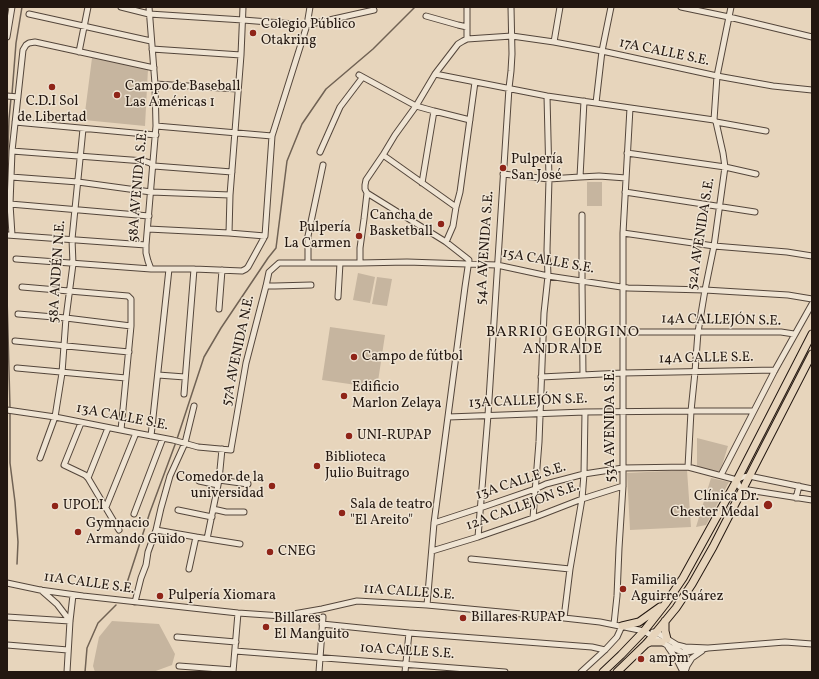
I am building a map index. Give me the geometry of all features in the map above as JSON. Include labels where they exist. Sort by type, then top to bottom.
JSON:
[{"type":"main road","points":[[603,672],[644,631],[683,578],[737,480],[812,334]]},
{"type":"main road","points":[[617,672],[646,644],[676,608],[692,584],[713,547],[812,354]]},
{"type":"main road","points":[[622,626],[639,622],[666,603]]},
{"type":"main road","points":[[646,644],[650,642],[665,642],[665,621]]},
{"type":"street","points":[[79,52],[88,7]]},
{"type":"street","points":[[121,7],[149,14],[307,25],[374,10]]},
{"type":"street","name":"58A AVENIDA S.E.","points":[[149,7],[155,84],[156,126],[154,166],[146,245],[146,253],[151,269]]},
{"type":"street","points":[[229,233],[230,195],[241,55],[243,7]]},
{"type":"street","points":[[16,259],[151,269],[242,271],[248,267],[265,236],[272,136],[307,25],[310,7]]},
{"type":"street","points":[[360,263],[360,248],[367,193],[365,187],[366,180],[383,155],[394,135],[416,106],[435,74],[458,44],[467,39],[467,7]]},
{"type":"street","name":"54A AVENIDA S.E.","points":[[478,538],[488,415],[511,71],[511,7]]},
{"type":"street","points":[[554,42],[560,7]]},
{"type":"street","points":[[596,103],[602,51],[611,7]]},
{"type":"street","points":[[681,7],[812,37]]},
{"type":"street","name":"52A AVENIDA S.E.","points":[[688,467],[698,332],[714,246],[725,168],[715,121],[717,76],[732,7]]},
{"type":"street","points":[[7,38],[10,8]]},
{"type":"street","points":[[29,14],[151,41]]},
{"type":"street","points":[[426,16],[467,26]]},
{"type":"street","name":"17A CALLE S.E.","points":[[467,39],[512,36],[554,42],[717,76],[773,86],[812,90]]},
{"type":"street","points":[[146,245],[10,235],[12,151],[15,122],[12,96],[23,50],[26,45],[35,42],[154,68]]},
{"type":"street","points":[[152,50],[241,55]]},
{"type":"street","points":[[435,74],[546,96],[715,121],[766,131]]},
{"type":"street","points":[[320,152],[340,107],[360,77],[416,106],[470,120]]},
{"type":"street","points":[[446,242],[454,226],[475,82]]},
{"type":"street","points":[[155,84],[238,89]]},
{"type":"street","points":[[533,518],[540,414],[544,313],[548,276],[547,250],[549,178],[546,96]]},
{"type":"street","points":[[580,177],[584,101]]},
{"type":"street","name":"53A AVENIDA S.E.","points":[[614,624],[623,486],[623,233],[630,108]]},
{"type":"street","points":[[422,183],[434,111]]},
{"type":"street","points":[[15,122],[156,135]]},
{"type":"street","points":[[156,126],[272,136]]},
{"type":"street","name":"58A ANDÉN N.E.","points":[[40,458],[55,417],[62,373],[66,318],[73,264],[72,239],[83,129]]},
{"type":"street","points":[[12,151],[144,161],[154,166],[232,172]]},
{"type":"street","points":[[627,153],[756,174]]},
{"type":"street","points":[[383,155],[456,207]]},
{"type":"street","points":[[308,263],[308,236],[323,165]]},
{"type":"street","points":[[503,174],[549,178],[598,176],[626,178]]},
{"type":"street","points":[[11,177],[78,182],[151,192],[230,195]]},
{"type":"street","points":[[625,192],[755,212]]},
{"type":"street","points":[[367,193],[446,242],[469,260],[434,523],[427,605]]},
{"type":"street","points":[[10,204],[149,216]]},
{"type":"street","points":[[582,215],[583,375]]},
{"type":"street","points":[[148,229],[265,236]]},
{"type":"street","points":[[623,233],[714,246],[787,252],[812,256]]},
{"type":"street","name":"15A CALLE S.E.","points":[[279,263],[407,262],[497,265],[582,282],[623,287],[788,295],[812,299]]},
{"type":"street","name":"57A AVENIDA N.E.","points":[[232,449],[246,363],[270,272],[279,263]]},
{"type":"street","points":[[338,297],[340,263]]},
{"type":"street","points":[[151,436],[169,269]]},
{"type":"street","points":[[184,394],[194,269]]},
{"type":"street","points":[[219,309],[222,270]]},
{"type":"street","points":[[266,286],[311,285]]},
{"type":"street","points":[[22,287],[128,296],[131,299],[131,326],[122,430]]},
{"type":"street","points":[[721,475],[794,334],[812,304]]},
{"type":"street","points":[[18,314],[131,326]]},
{"type":"street","name":"14A CALLEJÓN S.E.","points":[[623,332],[781,332],[794,334]]},
{"type":"street","points":[[15,341],[129,352]]},
{"type":"street","points":[[17,368],[126,378]]},
{"type":"street","name":"14A CALLE S.E.","points":[[541,377],[623,373],[775,370]]},
{"type":"street","points":[[158,375],[185,377]]},
{"type":"street","points":[[135,602],[170,476],[185,443],[194,406]]},
{"type":"street","name":"13A CALLE S.E.","points":[[9,410],[55,417],[179,441],[198,447],[232,449]]},
{"type":"street","points":[[564,618],[570,569],[582,498],[585,412]]},
{"type":"street","name":"13A CALLEJÓN S.E.","points":[[448,417],[585,412],[753,412]]},
{"type":"street","points":[[80,423],[64,465],[85,475],[88,478],[119,530]]},
{"type":"street","points":[[88,478],[108,428]]},
{"type":"street","points":[[106,507],[136,433]]},
{"type":"street","points":[[134,514],[163,438]]},
{"type":"street","points":[[207,539],[219,483],[222,449]]},
{"type":"street","name":"13A CALLE S.E.","points":[[434,523],[546,484],[584,474],[623,468],[688,467],[737,480]]},
{"type":"street","points":[[812,489],[749,476],[737,480],[742,489],[812,500]]},
{"type":"street","points":[[199,481],[248,484]]},
{"type":"street","name":"12A CALLEJÓN S.E.","points":[[432,551],[478,538],[582,498],[623,486]]},
{"type":"street","points":[[796,498],[799,486]]},
{"type":"street","points":[[213,509],[226,512],[244,512]]},
{"type":"street","points":[[178,510],[212,517]]},
{"type":"street","points":[[156,530],[196,538],[240,544]]},
{"type":"street","points":[[189,569],[196,538]]},
{"type":"street","points":[[470,559],[570,569]]},
{"type":"street","name":"11A CALLE S.E.","points":[[7,583],[73,595],[238,613],[282,616],[357,601],[427,605],[586,620],[614,624],[654,634],[665,642],[677,645],[685,650]]},
{"type":"street","points":[[40,590],[57,604],[70,621]]},
{"type":"street","points":[[67,672],[73,595]]},
{"type":"street","points":[[180,666],[233,671],[238,613]]},
{"type":"street","points":[[319,672],[323,616]]},
{"type":"street","points":[[7,617],[70,621]]},
{"type":"street","points":[[322,624],[409,633],[592,647],[605,650]]},
{"type":"street","points":[[581,672],[617,637],[622,626]]},
{"type":"street","points":[[405,672],[409,633]]},
{"type":"street","points":[[177,638],[236,642]]},
{"type":"street","points":[[665,642],[684,672]]},
{"type":"street","points":[[684,672],[685,650],[785,642],[812,644]]},
{"type":"street","points":[[7,645],[68,650]]},
{"type":"street","points":[[684,672],[692,658],[708,648]]},
{"type":"street","name":"10A CALLE S.E.","points":[[235,651],[505,672]]},
{"type":"shaded area","name":"Campo de Baseball Las Américas 1","points":[[92,58],[148,69],[145,126],[84,120]]},
{"type":"shaded area","points":[[587,182],[602,182],[602,206],[587,206]]},
{"type":"shaded area","points":[[358,273],[375,277],[370,303],[353,300]]},
{"type":"shaded area","points":[[377,277],[392,279],[387,306],[372,304]]},
{"type":"shaded area","name":"Campo de fútbol","points":[[330,327],[385,335],[377,388],[322,380]]},
{"type":"shaded area","points":[[697,438],[728,446],[720,472],[697,467]]},
{"type":"shaded area","points":[[687,470],[691,527],[630,530],[627,473]]},
{"type":"shaded area","points":[[711,478],[729,482],[706,525],[696,527]]},
{"type":"shaded area","points":[[112,621],[159,624],[175,654],[172,665],[153,672],[95,672],[93,666],[99,637]]},
{"type":"waterway","points":[[12,94],[16,43],[22,7]]},
{"type":"waterway","points":[[177,439],[204,357],[221,328],[276,248],[287,161],[302,124],[326,89],[373,49],[415,7]]},
{"type":"waterway","points":[[7,179],[11,98]]},
{"type":"waterway","points":[[7,296],[10,408]]},
{"type":"waterway","points":[[10,412],[10,463],[18,542],[17,564]]},
{"type":"waterway","points":[[124,592],[150,512],[176,442]]},
{"type":"waterway","points":[[85,672],[87,648],[98,623],[116,605]]},
{"type":"place","name":"Colegio Público Otakring","points":[[253,33]]},
{"type":"place","name":"C.D.I Sol de Libertad","points":[[52,87]]},
{"type":"place","name":"Campo de Baseball Las Américas 1","points":[[117,95]]},
{"type":"place","name":"Pulpería San José","points":[[503,168]]},
{"type":"place","name":"Cancha de Basketball","points":[[441,224]]},
{"type":"place","name":"Pulpería La Carmen","points":[[359,236]]},
{"type":"place","name":"Campo de fútbol","points":[[354,357]]},
{"type":"place","name":"Edificio Marlon Zelaya","points":[[344,396]]},
{"type":"place","name":"UNI-RUPAP","points":[[349,436]]},
{"type":"place","name":"Biblioteca Julio Buitrago","points":[[317,466]]},
{"type":"place","name":"Comedor de la universidad","points":[[272,486]]},
{"type":"place","name":"Clínica Dr. Chester Medal","points":[[768,505]]},
{"type":"place","name":"UPOLI","points":[[55,506]]},
{"type":"place","name":"Sala de teatro \"El Areito\"","points":[[342,513]]},
{"type":"place","name":"Gymnacio Armando Guido","points":[[78,532]]},
{"type":"place","name":"CNEG","points":[[270,552]]},
{"type":"place","name":"Familia Aguirre Suárez","points":[[623,589]]},
{"type":"place","name":"Pulpería Xiomara","points":[[160,596]]},
{"type":"place","name":"Billares RUPAP","points":[[463,618]]},
{"type":"place","name":"Billares El Manguito","points":[[266,627]]},
{"type":"place","name":"ampm","points":[[641,659]]},
{"type":"district","name":"BARRIO GEORGINO ANDRADE","points":[[563,342]]}]
